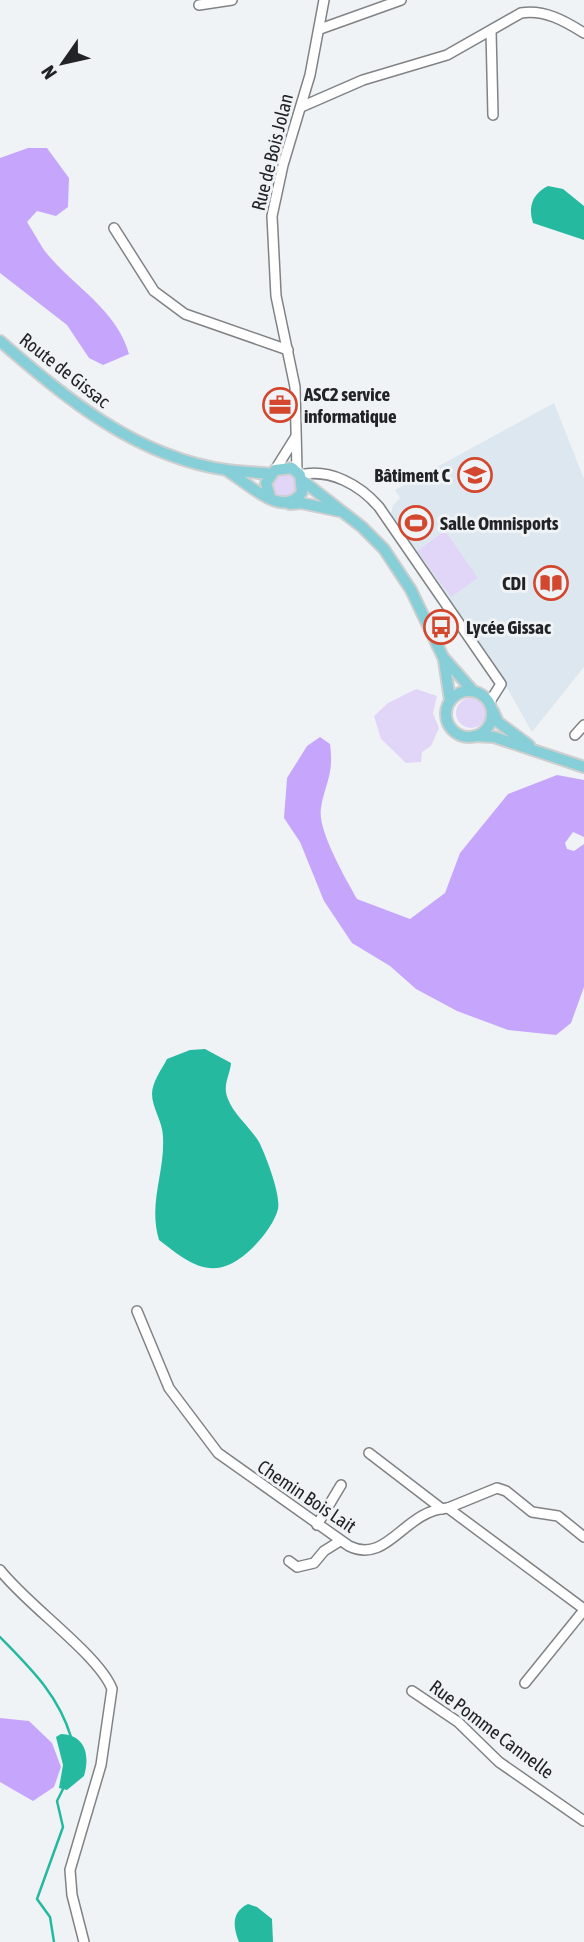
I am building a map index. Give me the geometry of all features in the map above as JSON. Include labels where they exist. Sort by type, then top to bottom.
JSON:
[{"type":"main road","name":"Route de Gissac","points":[[0,341],[60,393],[109,426],[155,449],[226,470],[273,472]]},
{"type":"main road","points":[[344,513],[301,503],[279,504],[270,497],[266,483],[273,472],[286,468],[300,476],[375,539],[394,562],[443,657],[473,691],[490,705],[498,722],[534,748]]},
{"type":"main road","name":"Route de Gissac","points":[[226,470],[270,497]]},
{"type":"main road","points":[[290,504],[302,492],[300,476]]},
{"type":"main road","points":[[443,657],[450,700],[446,713],[450,727],[461,736],[494,737],[534,748],[584,767]]},
{"type":"main road","points":[[450,700],[461,692],[473,691]]},
{"type":"main road","points":[[475,736],[491,722],[490,705]]},
{"type":"street","points":[[199,5],[232,0]]},
{"type":"street","name":"Rue de Bois Jolan","points":[[300,476],[295,438],[295,387],[276,296],[272,216],[320,29],[324,0]]},
{"type":"street","points":[[320,29],[401,0]]},
{"type":"street","points":[[301,107],[363,80],[447,55],[521,13],[534,11],[552,16],[584,33]]},
{"type":"street","points":[[491,31],[493,115]]},
{"type":"street","points":[[114,228],[153,291],[185,314],[288,350]]},
{"type":"street","points":[[273,472],[295,438]]},
{"type":"street","points":[[300,476],[345,480],[361,488],[379,507],[496,675],[501,684],[490,705]]},
{"type":"street","points":[[575,735],[584,724]]},
{"type":"street","name":"Chemin Bois Lait","points":[[137,1311],[169,1388],[218,1453],[341,1541],[363,1553],[373,1552],[421,1516],[445,1508]]},
{"type":"street","points":[[369,1453],[584,1610],[525,1683]]},
{"type":"street","points":[[317,1525],[341,1485]]},
{"type":"street","points":[[445,1508],[497,1489],[506,1491],[532,1512],[558,1516],[584,1537]]},
{"type":"street","points":[[289,1562],[297,1567],[307,1567],[341,1541]]},
{"type":"street","points":[[0,1570],[23,1597],[99,1668],[112,1689],[101,1765],[70,1870],[72,1895],[84,1942]]},
{"type":"street","name":"Rue Pomme Cannelle","points":[[412,1691],[458,1722],[499,1762],[584,1821]]},
{"type":"shaded area","points":[[28,148],[47,148],[69,178],[68,207],[56,216],[37,211],[27,222],[44,250],[104,311],[123,338],[129,354],[103,365],[89,358],[67,325],[0,273],[0,158]]},
{"type":"shaded area","points":[[548,186],[563,189],[584,206],[584,240],[533,223],[531,212],[535,197]]},
{"type":"shaded area","points":[[554,403],[584,479],[584,667],[532,732],[488,654],[390,518],[393,505],[400,498],[395,490]]},
{"type":"shaded area","points":[[286,469],[301,482],[293,499],[274,496],[273,479]]},
{"type":"shaded area","points":[[445,531],[478,578],[451,597],[417,551]]},
{"type":"shaded area","points":[[416,689],[437,696],[433,713],[439,728],[431,746],[422,752],[421,762],[406,763],[381,739],[374,716],[388,703]]},
{"type":"shaded area","points":[[471,698],[482,702],[486,713],[482,724],[471,728],[460,724],[456,713],[460,702]]},
{"type":"shaded area","points":[[320,737],[330,744],[331,755],[321,817],[323,829],[340,867],[357,899],[410,919],[445,893],[460,853],[508,794],[557,775],[584,780],[584,837],[573,832],[565,843],[567,849],[574,851],[584,844],[584,987],[571,1023],[556,1035],[508,1030],[457,1011],[416,989],[390,966],[352,943],[324,901],[300,842],[284,818],[287,778],[307,746]]},
{"type":"shaded area","points":[[205,1049],[231,1063],[226,1094],[234,1110],[259,1142],[272,1176],[278,1203],[276,1216],[256,1244],[239,1259],[217,1268],[197,1265],[159,1240],[155,1213],[163,1137],[152,1099],[154,1085],[167,1059],[190,1050]]},
{"type":"shaded area","points":[[0,1718],[29,1721],[52,1743],[61,1767],[54,1787],[33,1801],[0,1782]]},
{"type":"shaded area","points":[[61,1734],[81,1742],[86,1754],[84,1776],[67,1790],[59,1788],[63,1765],[56,1737]]},
{"type":"shaded area","points":[[248,1904],[257,1907],[272,1919],[273,1942],[239,1942],[235,1920],[242,1907]]},
{"type":"waterway","points":[[0,1637],[51,1695],[71,1737]]},
{"type":"waterway","points":[[54,1942],[50,1917],[37,1899],[63,1827],[57,1801],[63,1789]]},
{"type":"place","name":"ASC2 service informatique","points":[[280,405]]},
{"type":"place","name":"Bâtiment C","points":[[475,475]]},
{"type":"place","name":"Salle Omnisports","points":[[416,523]]},
{"type":"place","name":"CDI","points":[[551,583]]},
{"type":"place","name":"Lycée Gissac","points":[[441,627]]}]
